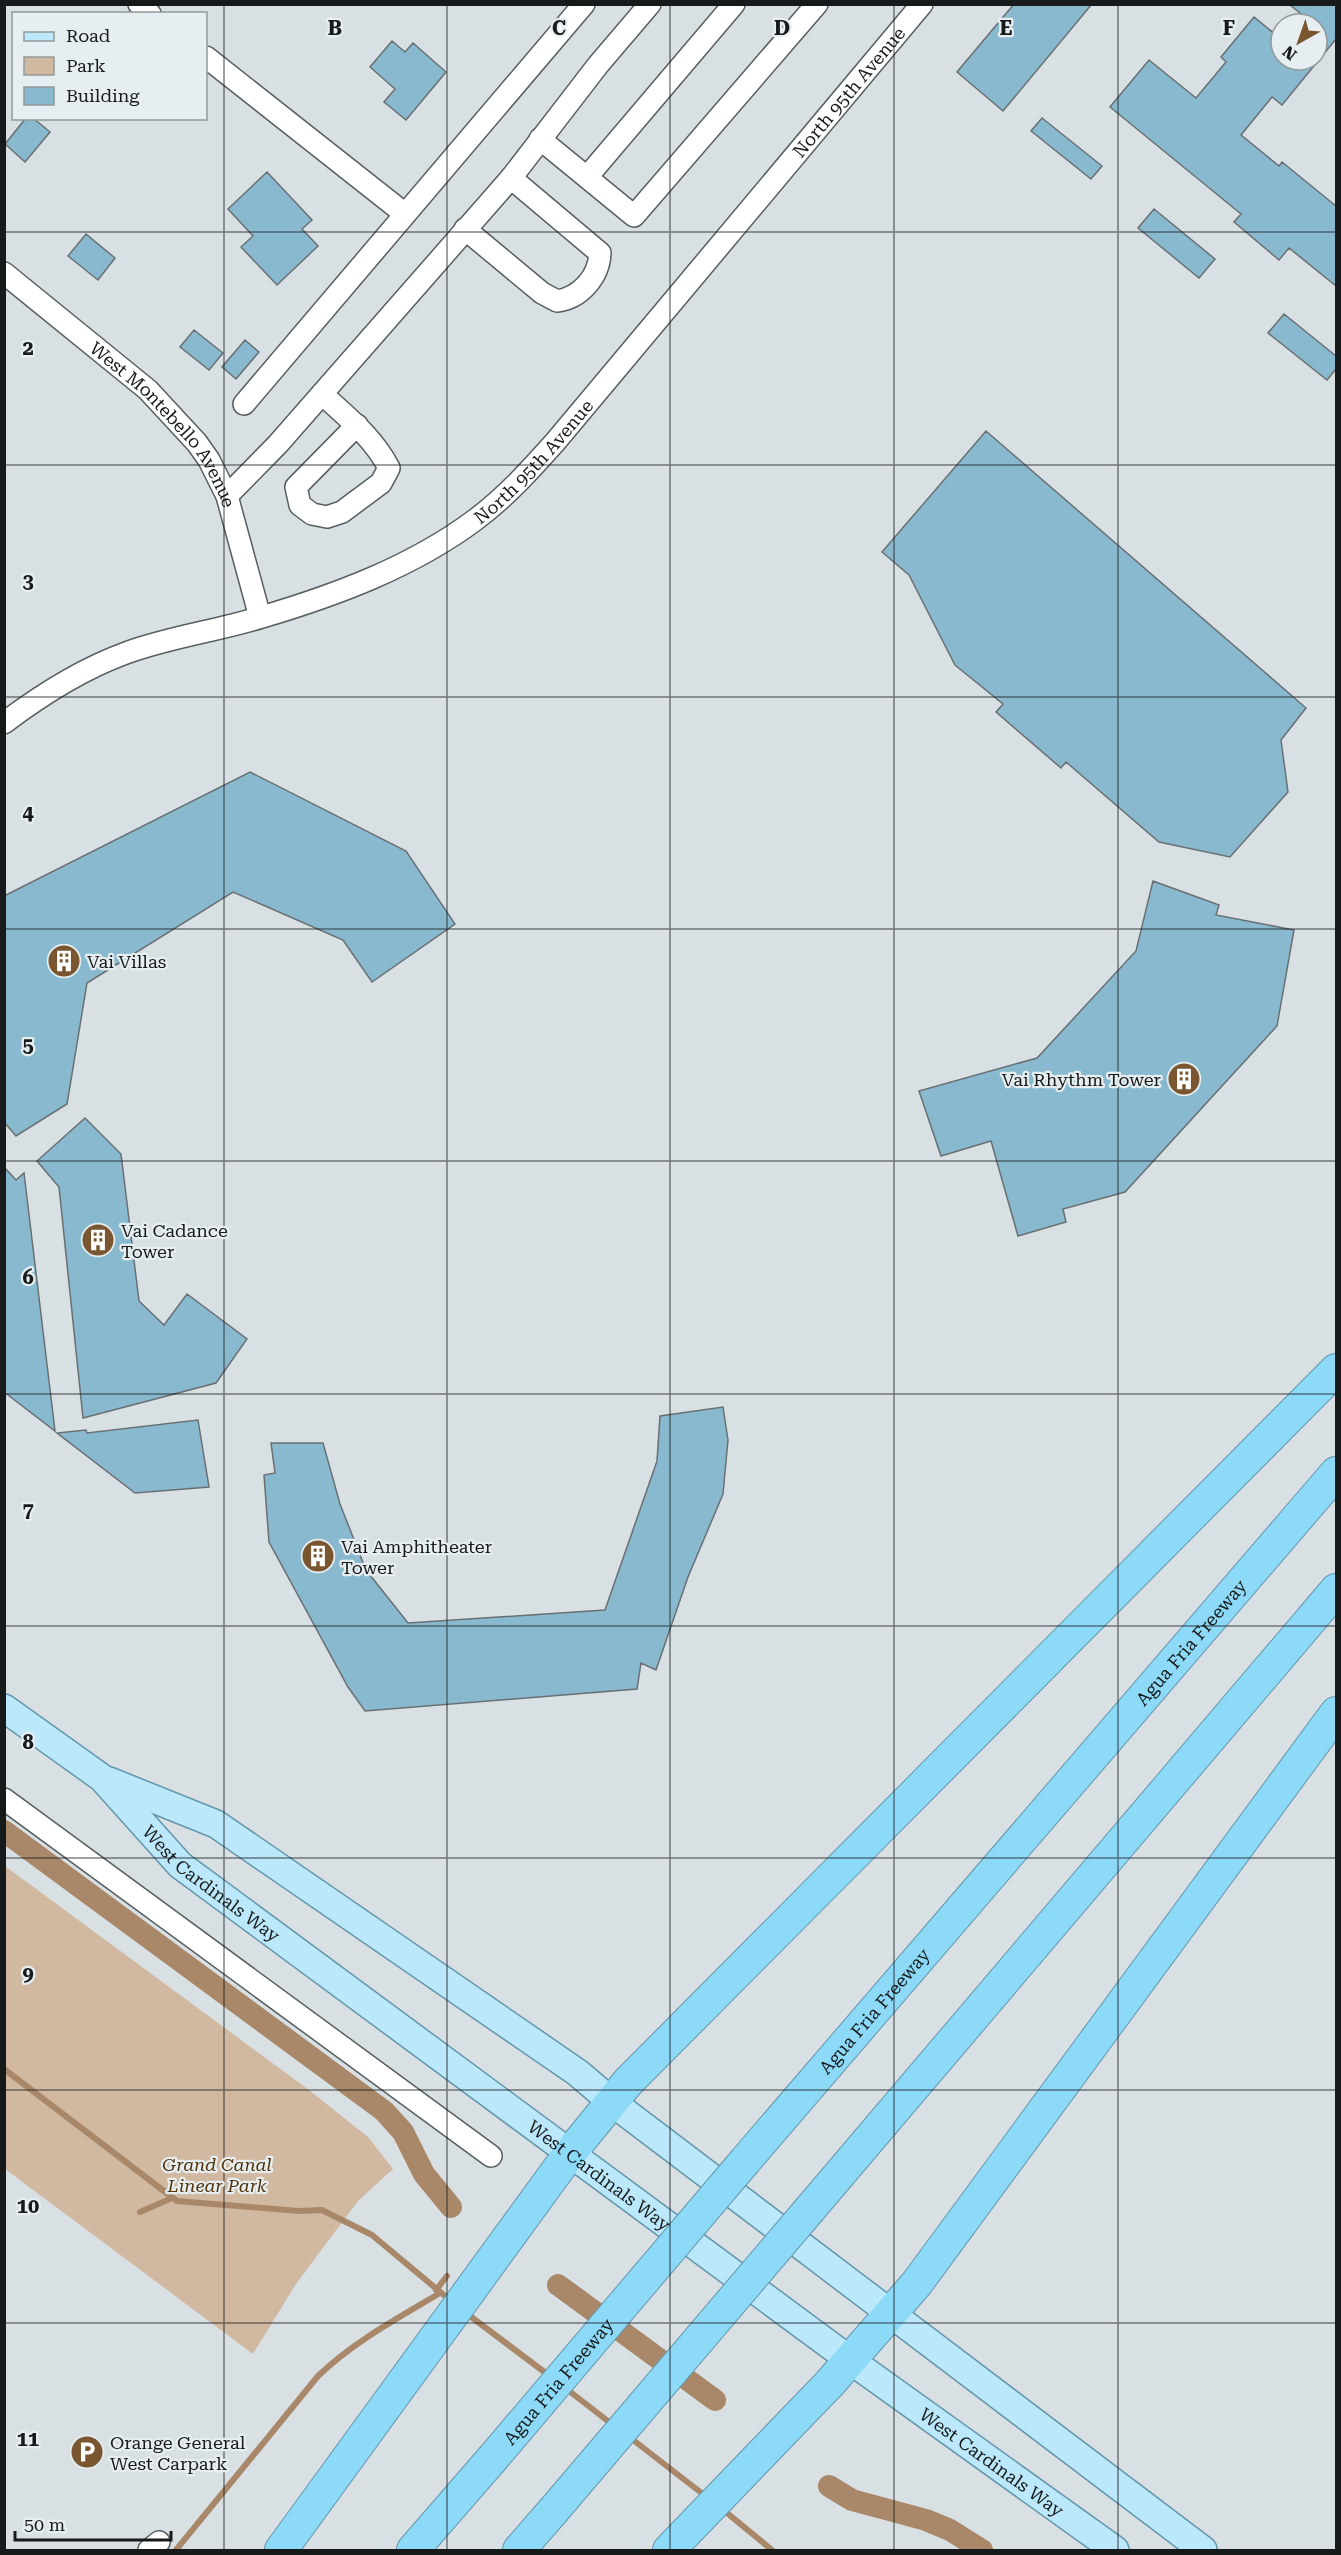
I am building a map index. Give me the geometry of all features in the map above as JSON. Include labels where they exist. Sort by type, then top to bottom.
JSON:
[{"type":"highway","points":[[281,2550],[570,2153],[628,2082],[1336,1370]]},
{"type":"highway","name":"Agua Fria Freeway","points":[[413,2550],[1336,1473]]},
{"type":"highway","points":[[519,2550],[1336,1590]]},
{"type":"highway","points":[[669,2550],[819,2394],[892,2313],[952,2238],[1336,1713]]},
{"type":"main road","name":"West Cardinals Way","points":[[4,1708],[102,1778],[180,1865],[849,2360],[1115,2550]]},
{"type":"main road","name":"West Cardinals Way","points":[[102,1778],[216,1824],[578,2073],[613,2103]]},
{"type":"main road","points":[[613,2103],[1203,2550]]},
{"type":"street","points":[[244,404],[584,4]]},
{"type":"street","points":[[226,496],[278,444],[511,178],[598,65],[650,4]]},
{"type":"street","points":[[587,177],[734,4]]},
{"type":"street","points":[[540,139],[634,216],[817,4]]},
{"type":"street","name":"North 95th Avenue","points":[[4,723],[64,683],[126,653],[261,618],[360,583],[410,560],[475,520],[504,496],[556,441],[922,4]]},
{"type":"street","points":[[207,58],[405,214]]},
{"type":"street","points":[[465,229],[542,293],[557,301],[576,294],[587,285],[600,263],[600,253],[511,178]]},
{"type":"street","name":"West Montebello Avenue","points":[[4,273],[148,390],[203,452],[218,476],[226,496],[261,618]]},
{"type":"street","points":[[322,394],[357,426],[380,450],[389,468],[381,483],[342,512],[327,517],[312,514],[300,505],[296,487],[357,426]]},
{"type":"street","points":[[4,1799],[491,2156]]},
{"type":"green space","name":"Grand Canal Linear Park","points":[[5,1866],[309,2090],[368,2137],[393,2169],[358,2201],[296,2284],[253,2354],[5,2169]]},
{"type":"building","points":[[1014,4],[1092,4],[1003,111],[957,72]]},
{"type":"building","points":[[1289,4],[1336,4],[1336,39],[1329,48],[1329,12],[1299,12]]},
{"type":"building","points":[[1254,17],[1269,29],[1269,72],[1309,72],[1282,105],[1272,97],[1241,135],[1279,166],[1282,162],[1336,206],[1336,286],[1289,248],[1279,260],[1234,222],[1241,214],[1110,107],[1149,60],[1196,98],[1226,62],[1221,57]]},
{"type":"building","points":[[392,41],[405,52],[413,43],[446,72],[406,120],[384,102],[395,89],[370,67]]},
{"type":"building","points":[[1042,118],[1102,166],[1091,179],[1031,131]]},
{"type":"building","points":[[24,120],[35,120],[50,132],[25,162],[5,144]]},
{"type":"building","points":[[267,172],[312,220],[302,229],[318,246],[277,285],[241,247],[253,236],[228,209]]},
{"type":"building","points":[[1154,209],[1215,259],[1199,278],[1138,228]]},
{"type":"building","points":[[86,234],[115,258],[98,280],[68,256]]},
{"type":"building","points":[[1284,314],[1336,356],[1336,369],[1327,380],[1268,333]]},
{"type":"building","points":[[194,330],[223,353],[209,370],[180,347]]},
{"type":"building","points":[[245,340],[259,352],[236,379],[222,367]]},
{"type":"building","points":[[986,431],[1306,708],[1281,740],[1288,792],[1230,857],[1159,842],[1066,762],[1061,768],[996,712],[1003,704],[955,665],[909,575],[882,552]]},
{"type":"building","name":"Vai Villas","points":[[250,772],[406,851],[455,924],[372,982],[343,940],[233,892],[87,983],[67,1104],[16,1136],[4,1122],[4,896]]},
{"type":"building","points":[[1153,881],[1219,905],[1216,915],[1294,930],[1277,1026],[1125,1192],[1063,1209],[1066,1222],[1018,1236],[991,1141],[941,1156],[919,1091],[1037,1058],[1136,951]]},
{"type":"building","name":"Vai Cadance Tower","points":[[85,1118],[121,1154],[139,1301],[164,1325],[187,1294],[247,1339],[216,1383],[83,1418],[59,1187],[37,1161]]},
{"type":"building","points":[[4,1167],[16,1180],[24,1173],[55,1431],[4,1392]]},
{"type":"building","name":"Vai Amphitheater Tower","points":[[723,1407],[728,1440],[723,1494],[688,1577],[656,1670],[641,1663],[637,1689],[365,1711],[348,1687],[269,1542],[264,1475],[275,1473],[271,1443],[323,1443],[340,1504],[366,1570],[408,1623],[605,1610],[657,1461],[660,1416]]},
{"type":"building","points":[[198,1420],[209,1487],[135,1493],[57,1433],[86,1430],[87,1433]]},
{"type":"waterway","points":[[4,1831],[384,2111],[403,2132],[424,2174],[451,2207]]},
{"type":"waterway","points":[[4,2069],[177,2201],[299,2211],[322,2210],[372,2235],[451,2301]]},
{"type":"waterway","points":[[140,2212],[172,2198]]},
{"type":"waterway","points":[[436,2290],[447,2276]]},
{"type":"waterway","points":[[558,2285],[715,2400]]},
{"type":"waterway","points":[[176,2550],[318,2376],[361,2341],[440,2293]]},
{"type":"waterway","points":[[466,2313],[551,2377]]},
{"type":"waterway","points":[[564,2387],[613,2425]]},
{"type":"waterway","points":[[628,2436],[708,2498]]},
{"type":"waterway","points":[[829,2486],[852,2500],[926,2520],[950,2530],[982,2550]]},
{"type":"waterway","points":[[721,2508],[772,2550]]},
{"type":"place","name":"Vai Villas","points":[[64,961]]},
{"type":"place","name":"Vai Rhythm Tower","points":[[1184,1079]]},
{"type":"place","name":"Vai Cadance Tower","points":[[98,1240]]},
{"type":"place","name":"Vai Amphitheater Tower","points":[[318,1556]]},
{"type":"place","name":"Orange General West Carpark","points":[[87,2452]]}]
